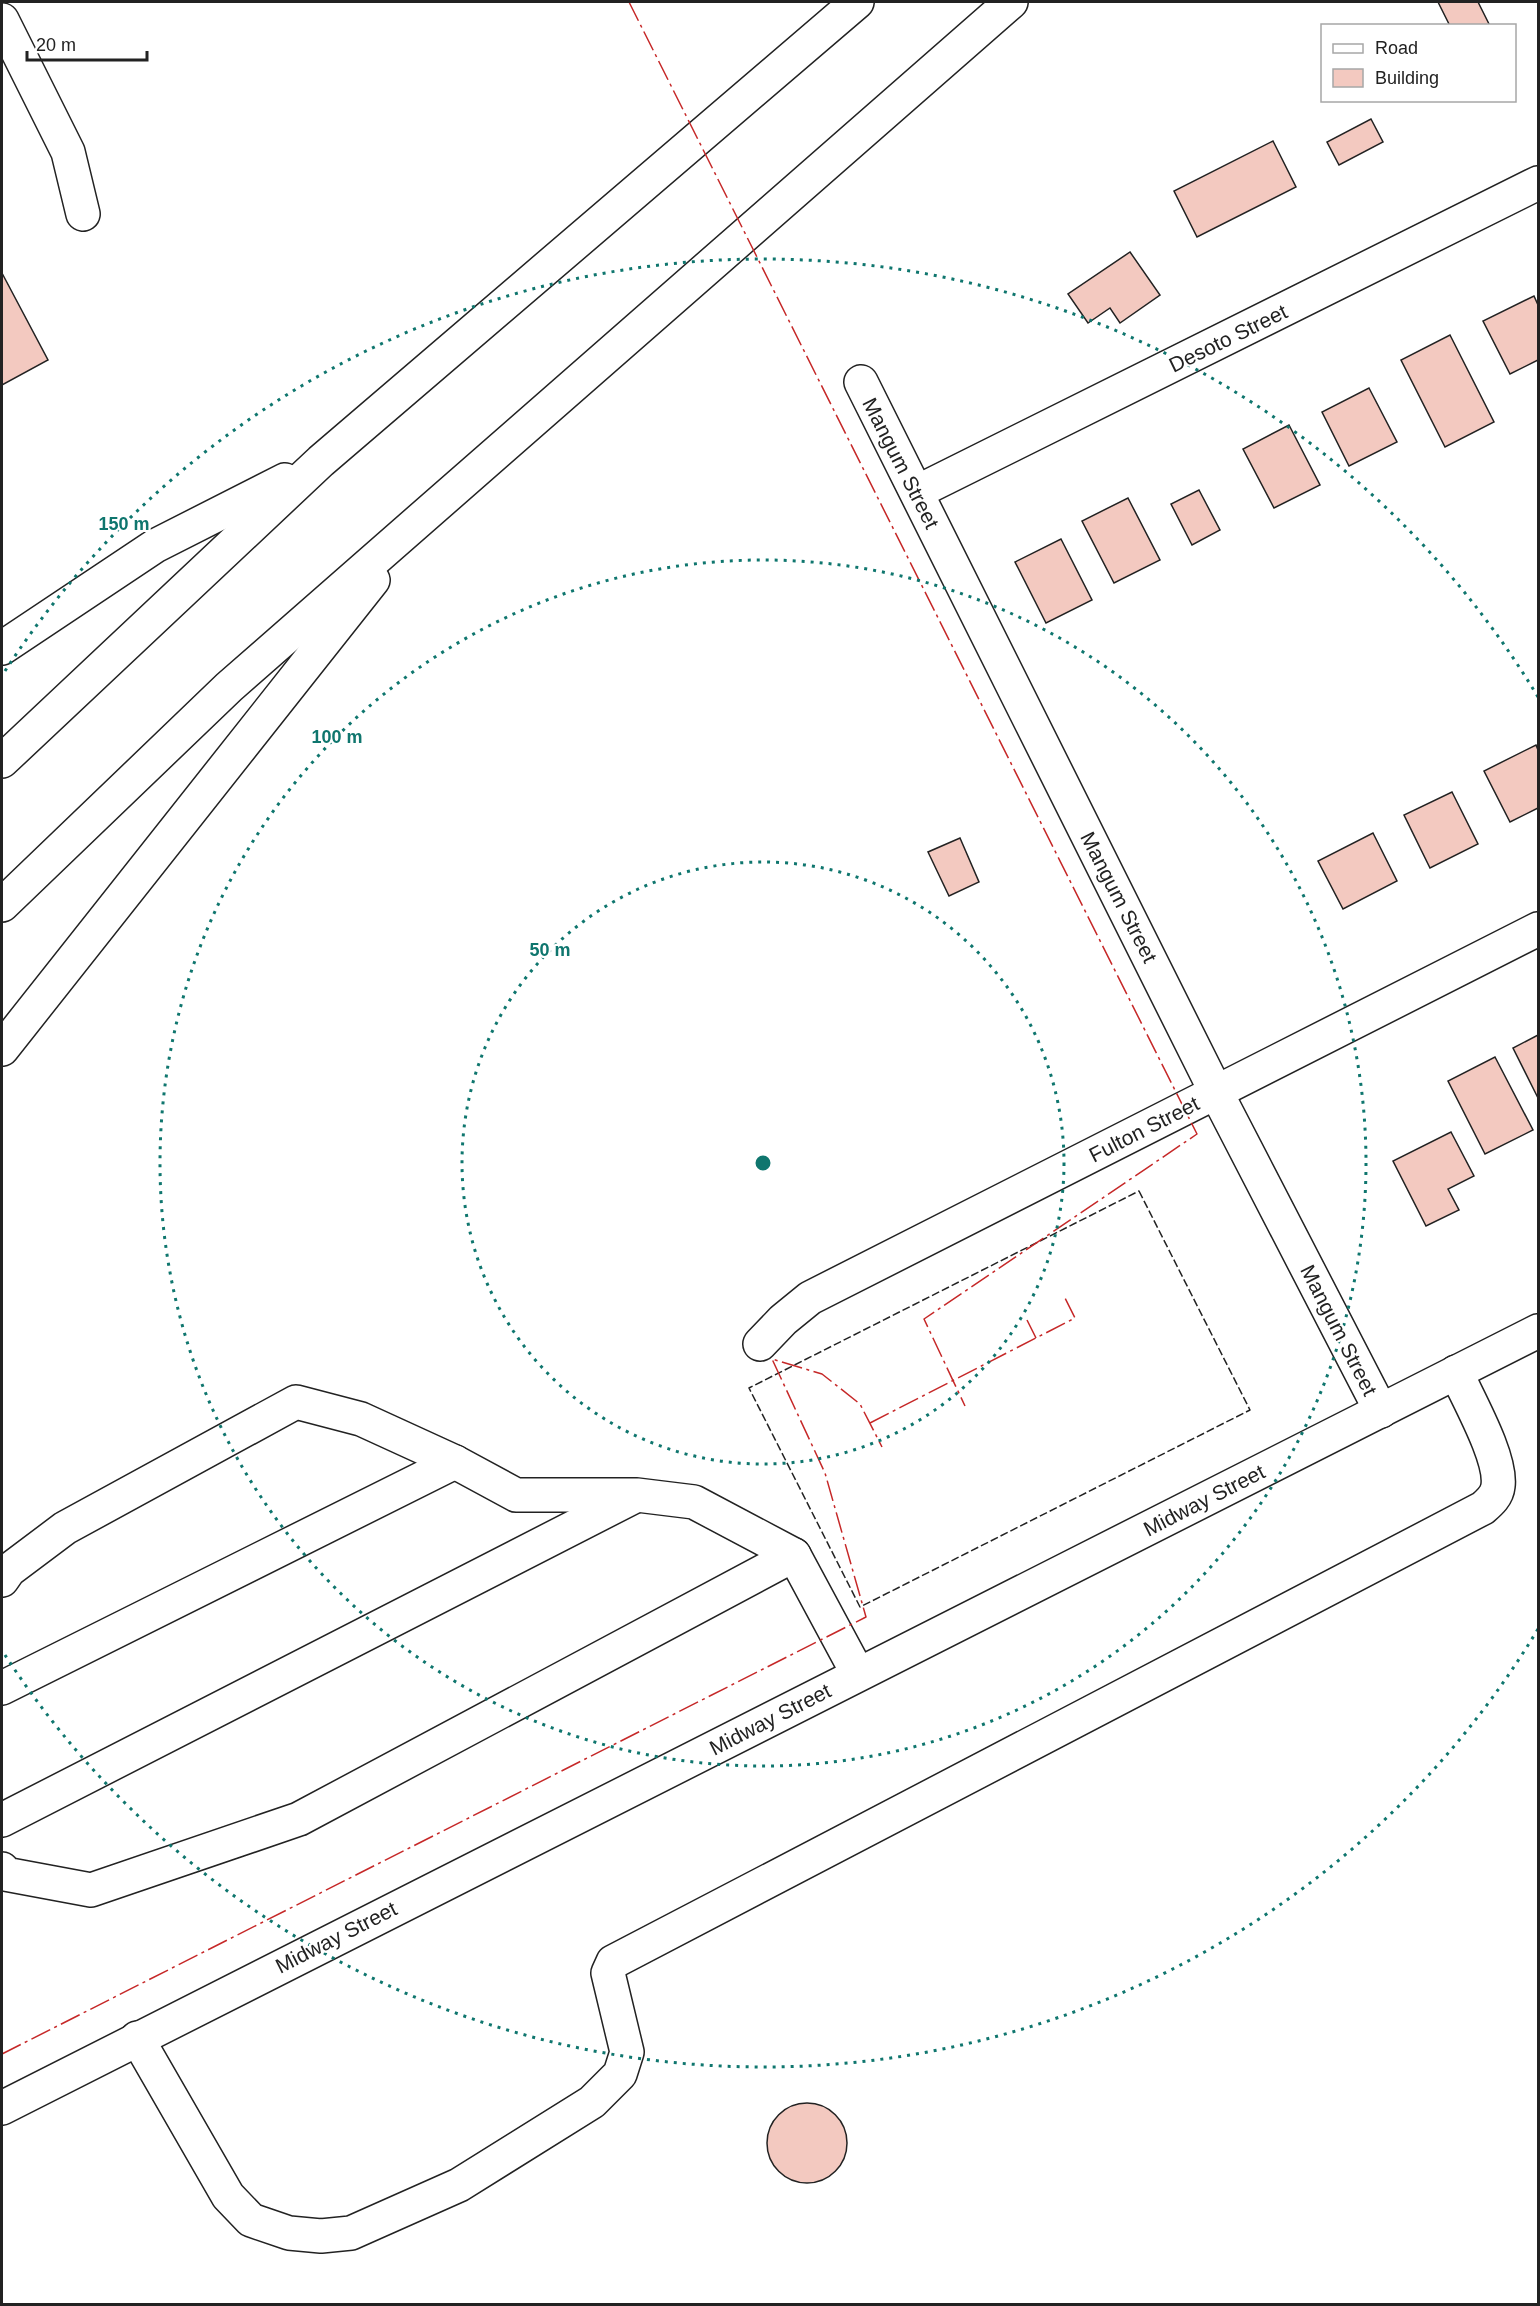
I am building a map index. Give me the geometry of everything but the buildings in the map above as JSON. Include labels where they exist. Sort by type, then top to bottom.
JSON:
[{"type":"main road","points":[[2,761],[321,461],[857,2]]},
{"type":"main road","points":[[2,905],[229,687],[1011,2]]},
{"type":"main road","points":[[2,20],[68,152],[83,214]]},
{"type":"main road","name":"Desoto Street","points":[[916,492],[1539,183]]},
{"type":"main road","name":"Mangum Street","points":[[861,382],[1216,1092],[1381,1411]]},
{"type":"main road","points":[[2,648],[155,546],[321,461]]},
{"type":"main road","points":[[2,1049],[426,513]]},
{"type":"main road","name":"Fulton Street","points":[[760,1344],[783,1320],[810,1298],[1539,929]]},
{"type":"main road","name":"Midway Street","points":[[2,2108],[1539,1331]]},
{"type":"main road","points":[[137,2038],[228,2196],[251,2220],[289,2233],[321,2236],[351,2233],[459,2185],[592,2102],[620,2074],[627,2052],[608,1972],[613,1962],[1483,1509],[1493,1500],[1498,1488],[1498,1476],[1489,1443],[1456,1372]]},
{"type":"main road","points":[[2,1580],[9,1570],[65,1528],[296,1402],[361,1419],[455,1462],[516,1495],[637,1495],[694,1502],[794,1555],[858,1674]]},
{"type":"main road","points":[[2,1688],[455,1462]]},
{"type":"main road","points":[[2,1820],[637,1495]]},
{"type":"main road","points":[[2,1869],[5,1875],[91,1890],[299,1819],[794,1555]]},
{"type":"fence","points":[[1139,1191],[1250,1410],[860,1607],[749,1388],[1139,1191]]},
{"type":"power","points":[[629,2],[1197,1134],[924,1319],[965,1406]]},
{"type":"power","points":[[870,1423],[1075,1318],[1065,1298]]},
{"type":"power","points":[[1027,1320],[1036,1338]]},
{"type":"power","points":[[2,2054],[866,1617],[825,1473],[772,1359],[822,1374],[860,1404],[882,1447]]}]
